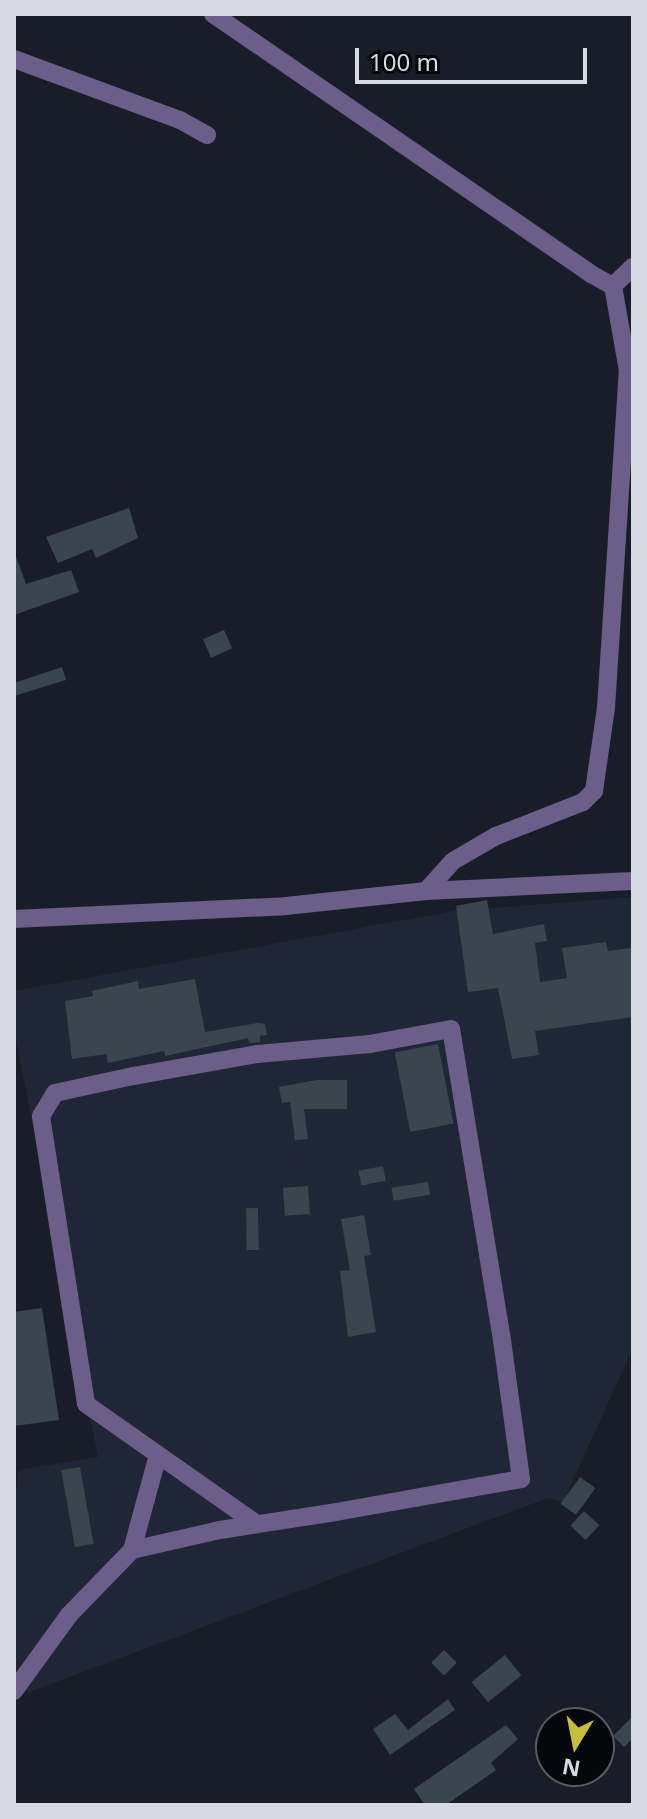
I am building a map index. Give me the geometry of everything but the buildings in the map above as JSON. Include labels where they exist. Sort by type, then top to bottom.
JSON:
[{"type":"street","points":[[213,14],[591,274],[613,286]]},
{"type":"street","points":[[14,59],[180,120],[207,135]]},
{"type":"street","points":[[613,286],[633,267]]},
{"type":"street","points":[[426,891],[453,861],[496,836],[583,802],[594,791],[606,708],[628,371],[613,286]]},
{"type":"street","points":[[14,919],[286,906],[426,891],[633,881]]},
{"type":"street","points":[[132,1550],[257,1524],[521,1479],[502,1340],[451,1029],[370,1044],[257,1054],[55,1093],[41,1116],[86,1404],[257,1524]]},
{"type":"street","points":[[14,1691],[69,1615],[132,1550],[158,1455]]},
{"type":"shaded area","points":[[633,897],[633,1348],[563,1502],[548,1498],[29,1692],[14,1688],[14,1514],[18,1470],[98,1457],[14,1030],[14,991],[453,911]]}]
